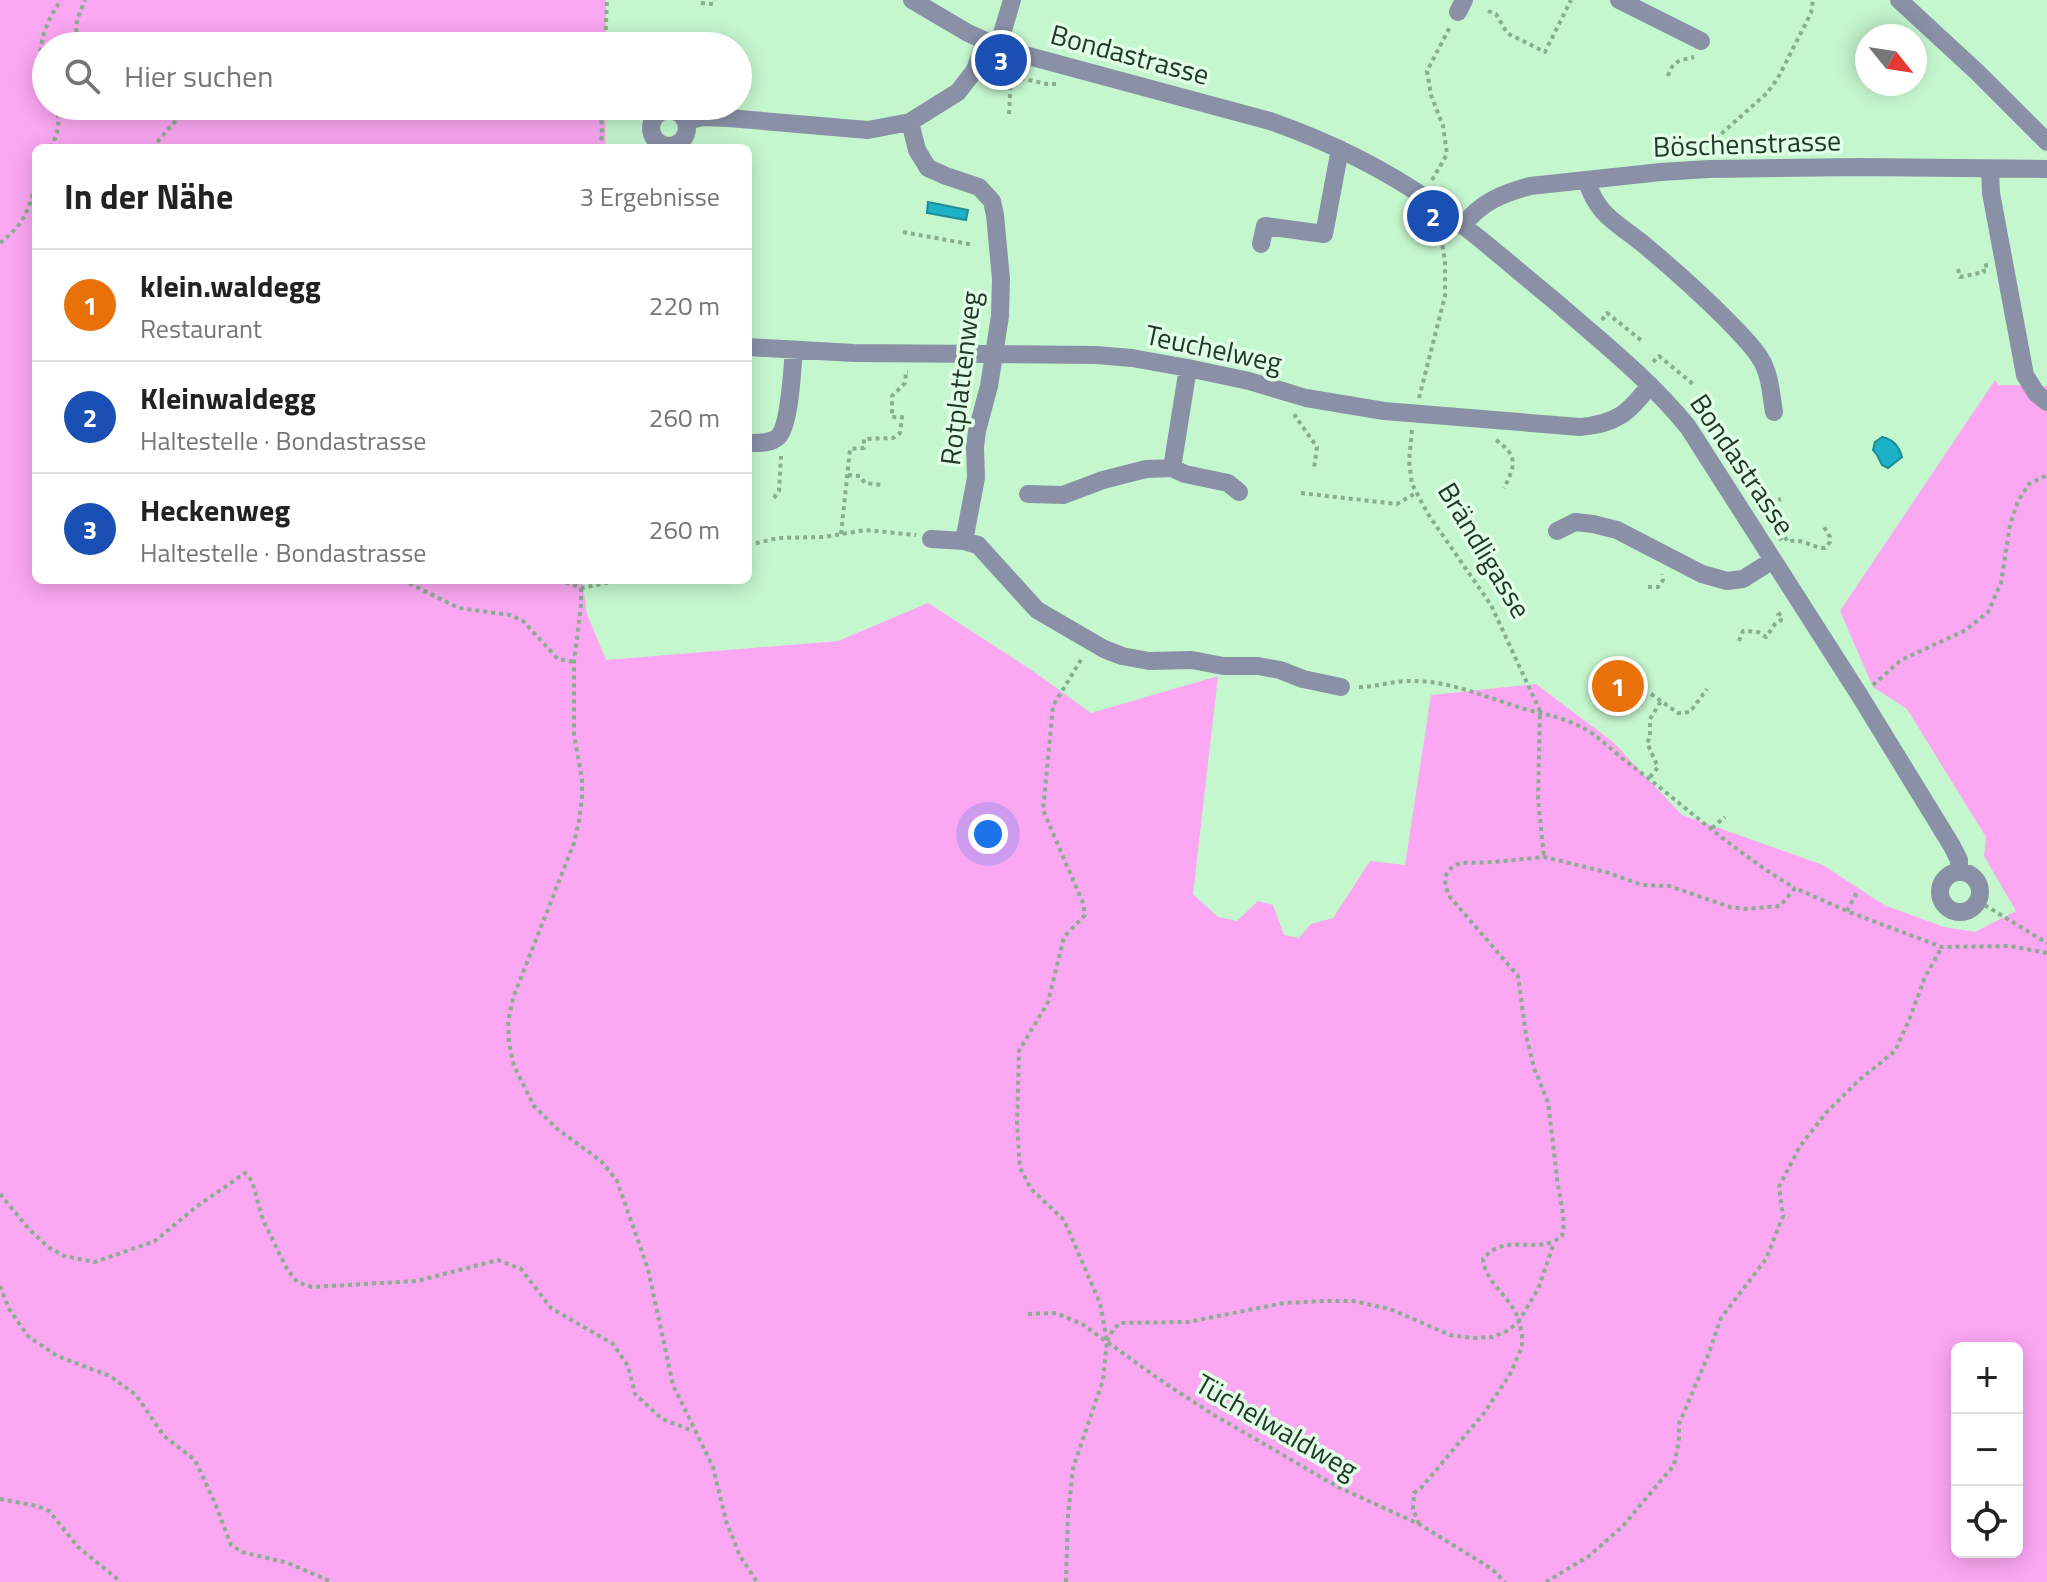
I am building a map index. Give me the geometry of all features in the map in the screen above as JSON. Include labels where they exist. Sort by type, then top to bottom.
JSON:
[{"type":"street","name":"Bondastrasse","points":[[912,0],[992,45],[1270,121],[1340,149],[1431,201],[1620,356],[1688,427],[1952,846],[1959,860],[1959,872],[1966,872],[1977,881],[1978,901]]},
{"type":"street","points":[[751,120],[868,130],[910,122],[958,92],[968,81],[992,45],[1012,0]]},
{"type":"street","points":[[1619,0],[1701,41]]},
{"type":"street","points":[[1899,0],[2047,142]]},
{"type":"street","points":[[653,120],[650,132],[661,144]]},
{"type":"street","points":[[678,144],[686,135],[686,121],[690,120]]},
{"type":"street","name":"Rotplattenweg","points":[[910,122],[917,150],[928,168],[979,187],[992,201],[999,251],[1000,316],[989,386],[977,431],[976,478],[964,541]]},
{"type":"street","points":[[1261,244],[1265,226],[1324,234],[1340,149]]},
{"type":"street","name":"Böschenstrasse","points":[[1463,226],[1483,205],[1530,186],[1661,172],[1709,169],[2047,169]]},
{"type":"street","points":[[1990,169],[1991,193],[2025,375],[2036,393],[2047,402]]},
{"type":"street","points":[[1587,181],[1598,208],[1709,301],[1740,333],[1761,360],[1774,412]]},
{"type":"street","name":"Teuchelweg","points":[[752,347],[794,351],[1132,358],[1249,381],[1306,398],[1384,411],[1580,427],[1613,421],[1632,409],[1650,385]]},
{"type":"street","points":[[752,443],[770,442],[779,436],[785,426],[794,351]]},
{"type":"street","points":[[1172,468],[1188,368]]},
{"type":"street","points":[[1028,494],[1063,495],[1146,469],[1172,468],[1185,474],[1228,483],[1239,492]]},
{"type":"street","points":[[1557,531],[1575,522],[1617,530],[1702,574],[1727,581],[1743,579],[1773,560]]},
{"type":"street","points":[[931,539],[978,545],[1037,610],[1091,642],[1122,656],[1149,661],[1192,660],[1223,666],[1258,666],[1341,687]]},
{"type":"street","points":[[1959,872],[1951,874],[1941,884],[1940,892],[1946,905],[1952,910],[1966,911],[1978,901]]},
{"type":"path","points":[[44,32],[61,0]]},
{"type":"path","points":[[76,32],[85,0]]},
{"type":"path","points":[[606,32],[607,0]]},
{"type":"path","points":[[701,3],[713,4],[714,0]]},
{"type":"path","points":[[1488,11],[1496,14],[1507,33],[1545,52],[1571,0]]},
{"type":"path","points":[[1710,159],[1711,143],[1767,93],[1778,78],[1811,13],[1813,0]]},
{"type":"path","points":[[1429,186],[1447,154],[1443,126],[1431,95],[1427,71],[1461,6]]},
{"type":"path","points":[[1668,76],[1674,64],[1690,58]]},
{"type":"path","points":[[1009,114],[1011,76],[1052,85],[1063,79]]},
{"type":"path","points":[[52,144],[58,133],[58,120]]},
{"type":"path","points":[[155,144],[176,120]]},
{"type":"path","points":[[600,144],[601,120]]},
{"type":"path","points":[[0,243],[23,222],[32,198]]},
{"type":"path","name":"Brändligasse","points":[[1439,222],[1445,261],[1445,296],[1415,413],[1409,461],[1412,484],[1428,514],[1491,605],[1540,711],[1538,799],[1544,857]]},
{"type":"path","points":[[903,232],[974,245]]},
{"type":"path","points":[[1958,269],[1960,277],[1983,273]]},
{"type":"path","points":[[1603,319],[1607,313],[1642,341]]},
{"type":"path","points":[[841,534],[850,449],[864,448],[864,439],[893,438],[902,431],[902,417],[892,417],[892,396],[905,383],[906,372],[912,372],[912,353]]},
{"type":"path","points":[[1653,362],[1659,356],[1693,384]]},
{"type":"path","points":[[1295,416],[1317,447],[1314,468]]},
{"type":"path","points":[[1479,419],[1476,432],[1494,439],[1513,456],[1513,468],[1504,488]]},
{"type":"path","points":[[770,442],[781,454],[779,491],[774,498]]},
{"type":"path","points":[[848,475],[860,476],[865,483],[883,485]]},
{"type":"path","points":[[1867,690],[1901,660],[1966,630],[1988,612],[2001,583],[2010,525],[2018,501],[2029,484],[2047,475]]},
{"type":"path","points":[[1759,489],[1775,501],[1781,499]]},
{"type":"path","points":[[1301,493],[1397,504],[1416,493]]},
{"type":"path","points":[[1790,541],[1825,548],[1829,545],[1830,537],[1824,527]]},
{"type":"path","points":[[752,544],[778,538],[824,537],[865,530],[931,539]]},
{"type":"path","points":[[410,584],[459,608],[510,615],[523,621],[558,659],[574,662]]},
{"type":"path","points":[[570,584],[582,588],[602,584]]},
{"type":"path","points":[[582,584],[574,662],[574,734],[582,779],[579,821],[574,843],[513,998],[508,1022],[509,1043],[514,1066],[534,1106],[556,1128],[601,1161],[617,1181],[648,1269],[673,1385],[713,1467],[726,1521],[740,1556],[757,1582]]},
{"type":"path","points":[[1739,641],[1743,631],[1758,632],[1766,637],[1781,621]]},
{"type":"path","points":[[1066,1582],[1073,1468],[1103,1380],[1107,1341],[1100,1303],[1064,1220],[1031,1189],[1020,1168],[1017,1125],[1019,1051],[1048,1002],[1064,937],[1085,915],[1083,903],[1043,810],[1053,706],[1091,642]]},
{"type":"path","points":[[1341,687],[1376,687],[1411,680],[1436,683],[1519,708],[1562,717],[1591,732],[1737,850],[1795,888],[1942,947],[2010,946],[2047,953]]},
{"type":"path","points":[[1651,694],[1678,713],[1690,712],[1707,689]]},
{"type":"path","points":[[1649,778],[1658,767],[1647,743],[1650,719],[1661,701]]},
{"type":"path","points":[[1712,828],[1725,817]]},
{"type":"path","points":[[1419,1524],[1413,1509],[1414,1493],[1484,1413],[1509,1376],[1522,1347],[1519,1321],[1512,1303],[1484,1271],[1483,1259],[1491,1250],[1505,1245],[1554,1243],[1562,1236],[1564,1224],[1548,1102],[1534,1068],[1526,1035],[1518,976],[1450,897],[1445,885],[1446,875],[1460,863],[1544,857],[1595,869],[1642,885],[1669,886],[1730,907],[1745,909],[1780,906],[1795,888]]},
{"type":"path","points":[[1847,911],[1857,892]]},
{"type":"path","points":[[1978,901],[2047,943]]},
{"type":"path","points":[[1546,1582],[1589,1556],[1622,1527],[1674,1465],[1679,1424],[1721,1318],[1766,1259],[1783,1216],[1779,1187],[1786,1173],[1800,1146],[1826,1113],[1858,1081],[1895,1051],[1925,977],[1942,947]]},
{"type":"path","points":[[0,1194],[48,1247],[64,1256],[95,1262],[155,1241],[196,1207],[245,1173],[252,1181],[263,1220],[287,1269],[297,1282],[312,1287],[417,1281],[498,1260],[521,1269],[551,1308],[613,1344],[628,1366],[635,1394],[662,1419],[695,1432]]},
{"type":"path","points":[[1107,1341],[1120,1323],[1188,1322],[1284,1303],[1353,1301],[1390,1309],[1450,1335],[1493,1337],[1509,1330],[1519,1321],[1538,1289],[1554,1243]]},
{"type":"path","points":[[0,1286],[9,1309],[28,1336],[57,1356],[110,1376],[136,1395],[164,1436],[195,1460],[231,1545],[242,1552],[288,1563],[332,1582]]},
{"type":"path","name":"Tüchelwaldweg","points":[[1028,1314],[1056,1313],[1082,1324],[1166,1384],[1246,1435],[1338,1487],[1419,1524],[1492,1569],[1505,1582]]},
{"type":"path","points":[[0,1499],[49,1511],[78,1547],[121,1582]]},
{"type":"shaded area","points":[[0,0],[606,0],[606,32],[32,32],[32,120],[606,120],[605,144],[32,144],[32,584],[583,584],[587,614],[606,660],[838,641],[928,603],[1091,713],[1218,676],[1193,894],[1218,917],[1237,921],[1258,901],[1273,905],[1284,935],[1299,938],[1311,924],[1333,918],[1370,861],[1405,865],[1431,695],[1536,684],[1613,742],[1682,815],[1823,865],[1884,905],[1944,927],[1975,932],[2016,911],[1984,856],[1986,837],[1907,709],[1873,687],[1840,611],[1995,380],[1999,385],[2047,386],[2047,1582],[0,1582]]},
{"type":"water","points":[[928,202],[968,210],[966,220],[927,213]]},
{"type":"water","points":[[1882,437],[1895,444],[1902,457],[1888,468],[1882,465],[1873,450],[1875,442]]},
{"type":"place","name":"Heckenweg","points":[[1001,60]]},
{"type":"place","name":"Kleinwaldegg","points":[[1433,216]]},
{"type":"place","name":"klein.waldegg","points":[[1618,686]]}]
